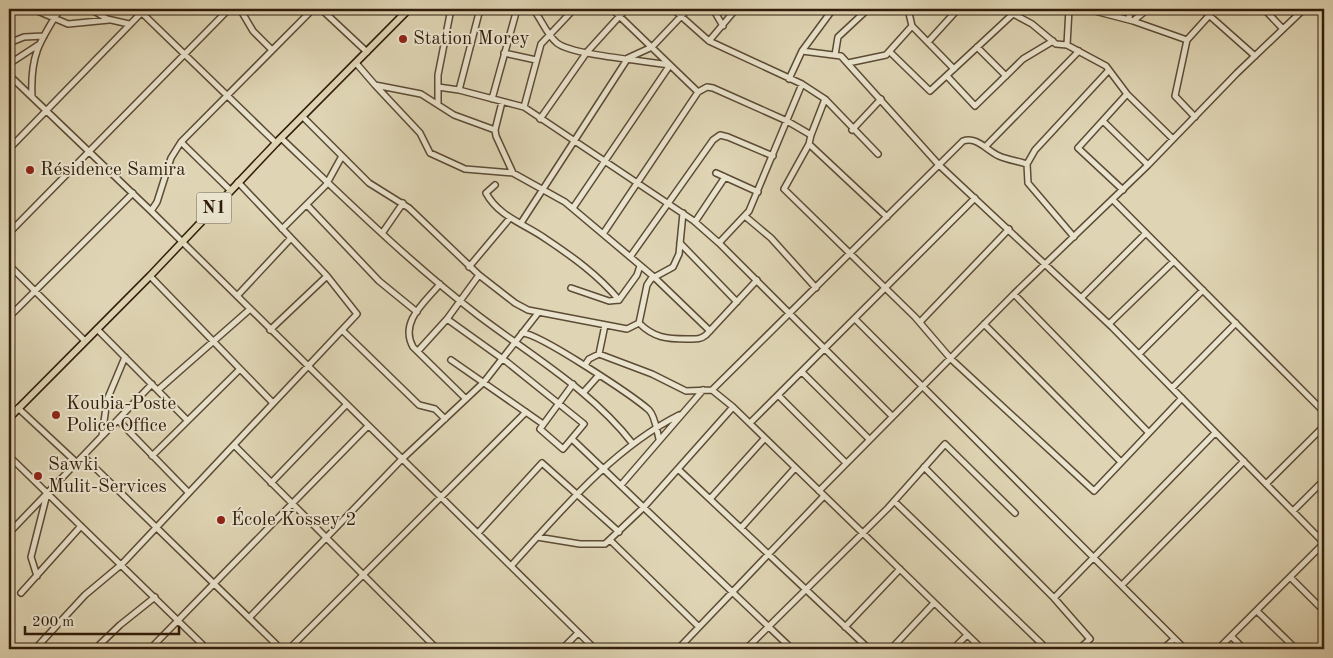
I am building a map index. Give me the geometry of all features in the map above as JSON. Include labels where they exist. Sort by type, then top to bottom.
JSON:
[{"type":"main road","name":"N1","points":[[9,418],[150,276],[278,140],[409,9]]},
{"type":"street","points":[[33,9],[63,23],[76,25],[109,20],[129,24]]},
{"type":"street","points":[[32,97],[31,73],[39,44],[60,9]]},
{"type":"street","points":[[91,9],[109,20]]},
{"type":"street","points":[[9,233],[229,9]]},
{"type":"street","points":[[240,9],[253,31],[271,49]]},
{"type":"street","points":[[151,211],[157,202],[171,158],[180,142],[313,9]]},
{"type":"street","points":[[321,9],[367,52]]},
{"type":"street","points":[[438,104],[438,75],[451,9]]},
{"type":"street","points":[[459,90],[480,9]]},
{"type":"street","points":[[492,99],[517,9]]},
{"type":"street","points":[[533,9],[548,34],[562,46],[587,52],[670,65]]},
{"type":"street","points":[[524,107],[541,44],[548,34],[574,9]]},
{"type":"street","points":[[612,9],[698,92]]},
{"type":"street","points":[[540,119],[587,52],[626,9]]},
{"type":"street","points":[[673,9],[708,41],[802,84],[825,99],[852,130],[878,154]]},
{"type":"street","points":[[521,223],[573,140],[628,58],[652,47],[688,9]]},
{"type":"street","points":[[713,9],[723,26]]},
{"type":"street","points":[[708,41],[736,9]]},
{"type":"street","points":[[789,79],[802,50],[833,9]]},
{"type":"street","points":[[835,55],[838,37],[868,9]]},
{"type":"street","points":[[928,42],[958,9]]},
{"type":"street","points":[[1004,9],[1014,12],[1053,42],[1067,45],[1110,70],[1127,94],[1173,139]]},
{"type":"street","points":[[1067,45],[1069,9]]},
{"type":"street","points":[[1087,9],[1131,20],[1187,40]]},
{"type":"street","points":[[1130,9],[1131,20]]},
{"type":"street","points":[[1131,20],[1148,9]]},
{"type":"street","points":[[1202,9],[1255,56]]},
{"type":"street","points":[[1195,117],[1175,96],[1187,40],[1215,9]]},
{"type":"street","points":[[1264,9],[1283,29]]},
{"type":"street","points":[[820,491],[869,439],[1014,294],[1047,265],[1304,9]]},
{"type":"street","points":[[9,149],[143,10],[225,96],[328,183],[440,284],[573,384],[620,428],[633,444]]},
{"type":"street","points":[[910,10],[912,26],[954,69]]},
{"type":"street","points":[[890,52],[930,91],[1014,12]]},
{"type":"street","points":[[848,63],[880,58],[890,52],[912,26]]},
{"type":"street","points":[[9,43],[24,37],[44,36]]},
{"type":"street","points":[[947,76],[975,106],[1023,59],[1053,42]]},
{"type":"street","points":[[9,64],[39,44]]},
{"type":"street","points":[[977,47],[1006,76]]},
{"type":"street","points":[[802,50],[840,56],[848,63],[939,164],[1109,324],[1324,543],[1218,649]]},
{"type":"street","points":[[985,147],[1079,51]]},
{"type":"street","points":[[504,52],[536,60]]},
{"type":"street","points":[[356,63],[420,133],[430,153],[472,171],[513,173],[573,208],[654,277],[710,331]]},
{"type":"street","points":[[573,208],[670,65]]},
{"type":"street","points":[[1074,237],[1028,182],[1027,164],[1035,150],[1110,70]]},
{"type":"street","points":[[9,75],[133,193],[367,427],[596,649]]},
{"type":"street","points":[[719,243],[746,217],[802,84]]},
{"type":"street","points":[[375,85],[421,94],[454,115],[495,130]]},
{"type":"street","points":[[438,87],[459,90],[524,107],[683,213],[719,243],[892,416]]},
{"type":"street","points":[[603,234],[698,92],[706,87],[713,88],[787,121],[811,135]]},
{"type":"street","points":[[1123,190],[1078,148],[1127,94]]},
{"type":"street","points":[[825,99],[809,144],[784,189],[851,252],[920,322],[951,359],[1094,491],[1182,398]]},
{"type":"street","points":[[852,130],[881,99]]},
{"type":"street","points":[[502,102],[495,130],[497,142],[513,173]]},
{"type":"street","points":[[302,116],[369,183],[403,203],[479,275],[516,304],[538,313],[627,329],[639,323]]},
{"type":"street","points":[[1103,121],[1148,165]]},
{"type":"street","points":[[630,257],[667,202],[713,140],[720,135],[773,156]]},
{"type":"street","points":[[712,390],[963,141],[969,139],[1001,157],[1027,164]]},
{"type":"street","points":[[180,142],[230,190]]},
{"type":"street","points":[[809,144],[887,217]]},
{"type":"street","points":[[282,229],[328,183],[342,156]]},
{"type":"street","points":[[716,173],[758,192]]},
{"type":"street","points":[[695,222],[724,176]]},
{"type":"street","points":[[35,649],[86,595],[122,564],[357,314],[327,276],[238,182]]},
{"type":"street","points":[[495,185],[486,193],[500,211],[575,258],[608,287],[619,300]]},
{"type":"street","points":[[9,318],[133,193]]},
{"type":"street","points":[[750,423],[975,198]]},
{"type":"street","points":[[1112,200],[1324,412]]},
{"type":"street","points":[[383,232],[403,203]]},
{"type":"street","points":[[307,205],[379,281],[417,312]]},
{"type":"street","points":[[639,323],[647,285],[654,277],[673,267],[679,254],[683,213]]},
{"type":"street","points":[[746,217],[771,238],[816,288]]},
{"type":"street","points":[[469,266],[510,218]]},
{"type":"street","points":[[920,322],[1010,229]]},
{"type":"street","points":[[1081,298],[1146,233]]},
{"type":"street","points":[[237,296],[291,238]]},
{"type":"street","points":[[680,243],[737,302]]},
{"type":"street","points":[[1109,324],[1174,261]]},
{"type":"street","points":[[9,266],[85,341]]},
{"type":"street","points":[[571,288],[609,301],[619,300],[637,275],[640,266]]},
{"type":"street","points":[[418,351],[447,320],[479,275]]},
{"type":"street","points":[[150,276],[273,403]]},
{"type":"street","points":[[270,330],[327,276]]},
{"type":"street","points":[[639,323],[653,335],[672,340],[697,340],[710,331],[757,280]]},
{"type":"street","points":[[440,284],[410,322],[409,340],[466,399]]},
{"type":"street","points":[[1139,354],[1203,290]]},
{"type":"street","points":[[1014,294],[1149,432]]},
{"type":"street","points":[[158,390],[250,310]]},
{"type":"street","points":[[249,618],[401,460],[484,382],[538,313]]},
{"type":"street","points":[[856,319],[922,388],[1186,649]]},
{"type":"street","points":[[447,320],[502,359],[559,404],[584,424],[563,449],[540,429],[543,424],[559,404],[573,384]]},
{"type":"street","points":[[1172,388],[1236,323]]},
{"type":"street","points":[[984,324],[1121,462]]},
{"type":"street","points":[[599,354],[605,325]]},
{"type":"street","points":[[97,329],[187,420]]},
{"type":"street","points":[[342,330],[419,405],[434,409],[445,419]]},
{"type":"street","points":[[522,333],[533,334],[585,365],[651,412],[660,439]]},
{"type":"street","points":[[585,365],[589,359],[599,354],[652,374],[686,391],[712,390],[750,423],[982,649]]},
{"type":"street","points":[[102,436],[107,400],[125,357]]},
{"type":"street","points":[[451,360],[543,424]]},
{"type":"street","points":[[152,456],[239,370]]},
{"type":"street","points":[[802,372],[869,439]]},
{"type":"street","points":[[583,393],[599,375]]},
{"type":"street","points":[[9,533],[152,384]]},
{"type":"street","points":[[621,485],[703,390]]},
{"type":"street","points":[[778,395],[846,463]]},
{"type":"street","points":[[272,483],[346,405]]},
{"type":"street","points":[[537,537],[592,546],[605,544],[644,508],[733,407]]},
{"type":"street","points":[[18,408],[76,462]]},
{"type":"street","points":[[289,649],[526,412]]},
{"type":"street","points":[[511,566],[578,495],[633,444],[655,427],[680,416]]},
{"type":"street","points":[[118,420],[188,492]]},
{"type":"street","points":[[1266,484],[1324,426]]},
{"type":"street","points":[[150,649],[367,427]]},
{"type":"street","points":[[1054,598],[1215,433]]},
{"type":"street","points":[[710,499],[765,438]]},
{"type":"street","points":[[572,439],[792,649]]},
{"type":"street","points":[[746,649],[894,501],[946,444],[1015,513]]},
{"type":"street","points":[[234,445],[437,649]]},
{"type":"street","points":[[9,456],[122,564],[207,649]]},
{"type":"street","points":[[83,456],[281,649]]},
{"type":"street","points":[[1122,586],[1244,461]]},
{"type":"street","points":[[478,533],[542,463],[619,532]]},
{"type":"street","points":[[924,467],[1054,598],[1090,638],[1079,649]]},
{"type":"street","points":[[741,528],[796,468]]},
{"type":"street","points":[[678,469],[869,649]]},
{"type":"street","points":[[1293,511],[1324,480]]},
{"type":"street","points":[[37,576],[31,557],[47,494]]},
{"type":"street","points":[[678,649],[824,496]]},
{"type":"street","points":[[894,501],[1047,649]]},
{"type":"street","points":[[21,594],[81,526]]},
{"type":"street","points":[[610,540],[699,627]]},
{"type":"street","points":[[845,627],[900,569]]},
{"type":"street","points":[[1290,577],[1324,611]]},
{"type":"street","points":[[95,649],[120,625],[155,597]]},
{"type":"street","points":[[891,649],[934,603]]},
{"type":"street","points":[[1257,611],[1296,649]]},
{"type":"street","points":[[562,649],[578,632]]},
{"type":"street","points":[[953,649],[967,634]]},
{"type":"street","points":[[1231,636],[1244,649]]},
{"type":"street","points":[[1163,649],[1174,638]]},
{"type":"place","name":"Station Morey","points":[[403,39]]},
{"type":"place","name":"Résidence Samira","points":[[30,170]]},
{"type":"place","name":"Koubia-Poste Police Office","points":[[56,415]]},
{"type":"place","name":"Sawki Mulit-Services","points":[[38,476]]},
{"type":"place","name":"École Kossey 2","points":[[221,520]]}]
